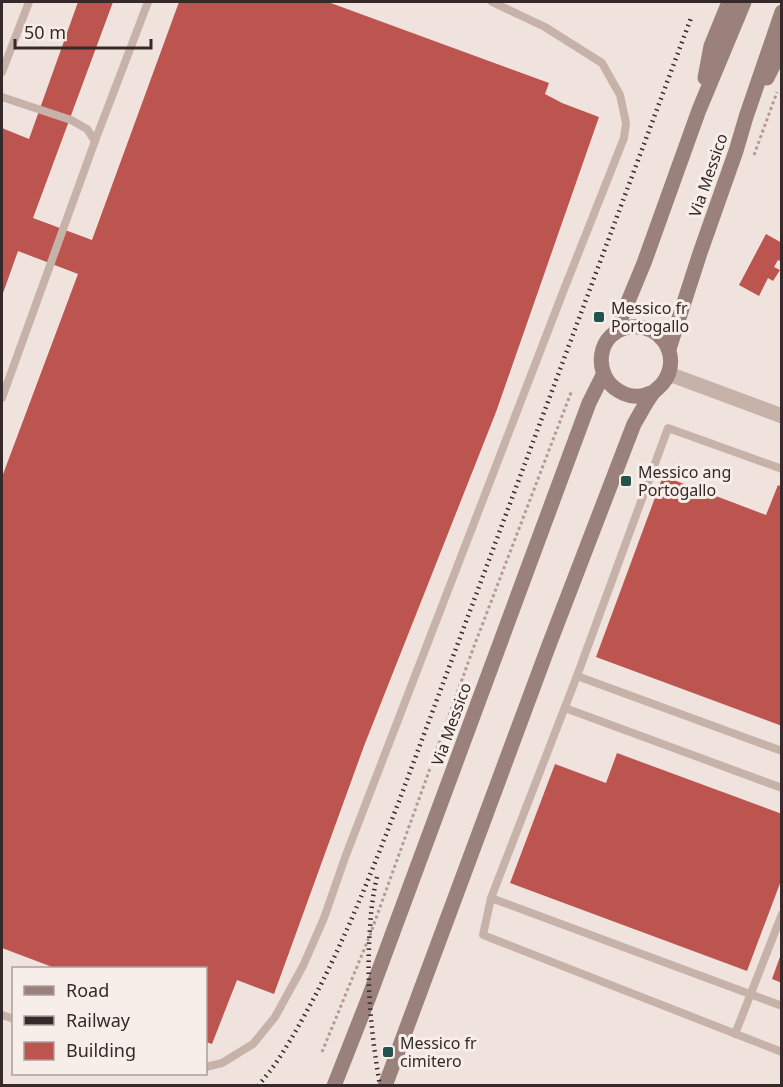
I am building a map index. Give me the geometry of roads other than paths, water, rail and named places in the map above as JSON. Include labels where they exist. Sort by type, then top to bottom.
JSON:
[{"type":"street","points":[[699,110],[711,46],[729,2]]},
{"type":"street","name":"Via Messico","points":[[334,1086],[374,986],[589,403],[603,375],[601,356],[604,347],[615,333],[644,263],[699,110],[744,2]]},
{"type":"street","name":"Via Messico","points":[[669,374],[671,363],[669,349],[782,12]]},
{"type":"street","points":[[746,117],[782,48]]},
{"type":"street","points":[[615,333],[627,327],[652,330],[662,338],[669,349]]},
{"type":"street","points":[[385,1086],[634,424],[654,392],[669,374],[782,416]]},
{"type":"street","points":[[603,375],[611,387],[625,395],[639,396],[654,392]]},
{"type":"lane","points":[[2,72],[29,2]]},
{"type":"lane","points":[[2,398],[148,2]]},
{"type":"lane","points":[[207,1067],[222,1063],[253,1044],[275,1017],[307,957],[624,138],[626,123],[620,95],[602,63],[545,27],[492,2]]},
{"type":"lane","points":[[2,97],[71,120],[87,129],[96,141]]},
{"type":"lane","points":[[782,469],[668,428],[565,708],[491,898],[483,935],[782,1052]]},
{"type":"lane","points":[[577,676],[782,751]]},
{"type":"lane","points":[[565,708],[782,788]]},
{"type":"lane","points":[[491,898],[782,1006]]},
{"type":"lane","points":[[735,1034],[782,914]]},
{"type":"railway","points":[[258,1086],[280,1056],[318,991],[375,862],[691,18]]},
{"type":"railway","points":[[377,877],[371,915],[369,987],[380,1086]]},
{"type":"place","name":"Messico fr Portogallo","points":[[599,317]]},
{"type":"place","name":"Messico ang Portogallo","points":[[626,481]]},
{"type":"place","name":"Messico fr cimitero","points":[[388,1052]]}]
